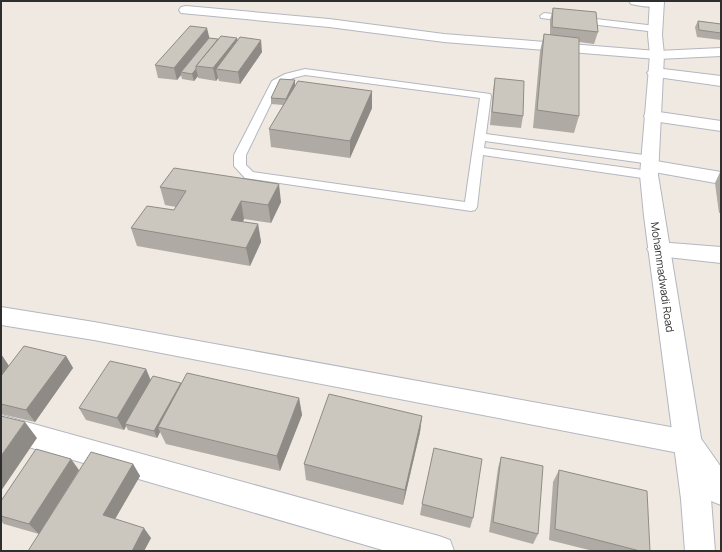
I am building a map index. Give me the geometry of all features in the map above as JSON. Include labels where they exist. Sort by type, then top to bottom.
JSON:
[{"type":"street","points":[[636,1],[657,2]]},
{"type":"street","name":"Mohammadwadi Road","points":[[657,2],[656,64],[650,167],[658,249],[696,499],[700,551]]},
{"type":"street","points":[[186,10],[329,23],[656,64],[721,81]]},
{"type":"street","points":[[656,64],[721,52]]},
{"type":"street","points":[[652,116],[721,126]]},
{"type":"street","points":[[650,167],[721,178]]},
{"type":"street","points":[[658,249],[721,255]]},
{"type":"street","points":[[1,316],[102,333],[687,442],[721,491]]},
{"type":"street","points":[[1,427],[439,551]]},
{"type":"lane","points":[[544,16],[656,29]]},
{"type":"lane","points":[[305,72],[486,96],[480,137],[471,208],[249,175],[240,166],[240,155],[276,83],[289,76],[305,72]]},
{"type":"lane","points":[[480,137],[650,167]]},
{"type":"lane","points":[[478,151],[650,167]]},
{"type":"building","points":[[553,8],[596,12],[598,32],[552,27]]},
{"type":"building","points":[[698,21],[721,24],[721,33],[699,30]]},
{"type":"building","points":[[190,26],[207,28],[174,68],[155,65]]},
{"type":"building","points":[[544,34],[579,38],[579,116],[537,110]]},
{"type":"building","points":[[221,36],[237,38],[213,68],[196,66]]},
{"type":"building","points":[[240,37],[261,40],[238,72],[216,69]]},
{"type":"building","points":[[209,38],[218,39],[196,66],[196,69],[192,74],[181,72]]},
{"type":"building","points":[[495,78],[524,81],[523,116],[492,112]]},
{"type":"building","points":[[280,79],[295,80],[286,99],[271,98]]},
{"type":"building","points":[[298,81],[372,91],[350,141],[269,129]]},
{"type":"building","points":[[174,168],[279,184],[268,205],[241,201],[231,220],[258,224],[246,248],[131,228],[147,206],[174,210],[186,191],[160,187]]},
{"type":"building","points":[[24,346],[66,356],[26,410],[1,404],[1,376]]},
{"type":"building","points":[[110,361],[146,369],[117,418],[79,408]]},
{"type":"building","points":[[187,373],[299,398],[277,456],[158,427]]},
{"type":"building","points":[[153,376],[181,383],[154,431],[125,424]]},
{"type":"building","points":[[329,394],[422,416],[405,490],[304,464]]},
{"type":"building","points":[[1,416],[25,422],[1,456]]},
{"type":"building","points":[[434,448],[482,459],[473,518],[422,504]]},
{"type":"building","points":[[36,449],[71,459],[29,524],[1,516],[1,501]]},
{"type":"building","points":[[91,452],[133,464],[103,515],[144,528],[132,551],[28,551]]},
{"type":"building","points":[[501,457],[543,466],[538,534],[493,522]]},
{"type":"building","points":[[559,470],[647,491],[650,551],[640,551],[555,529]]}]
